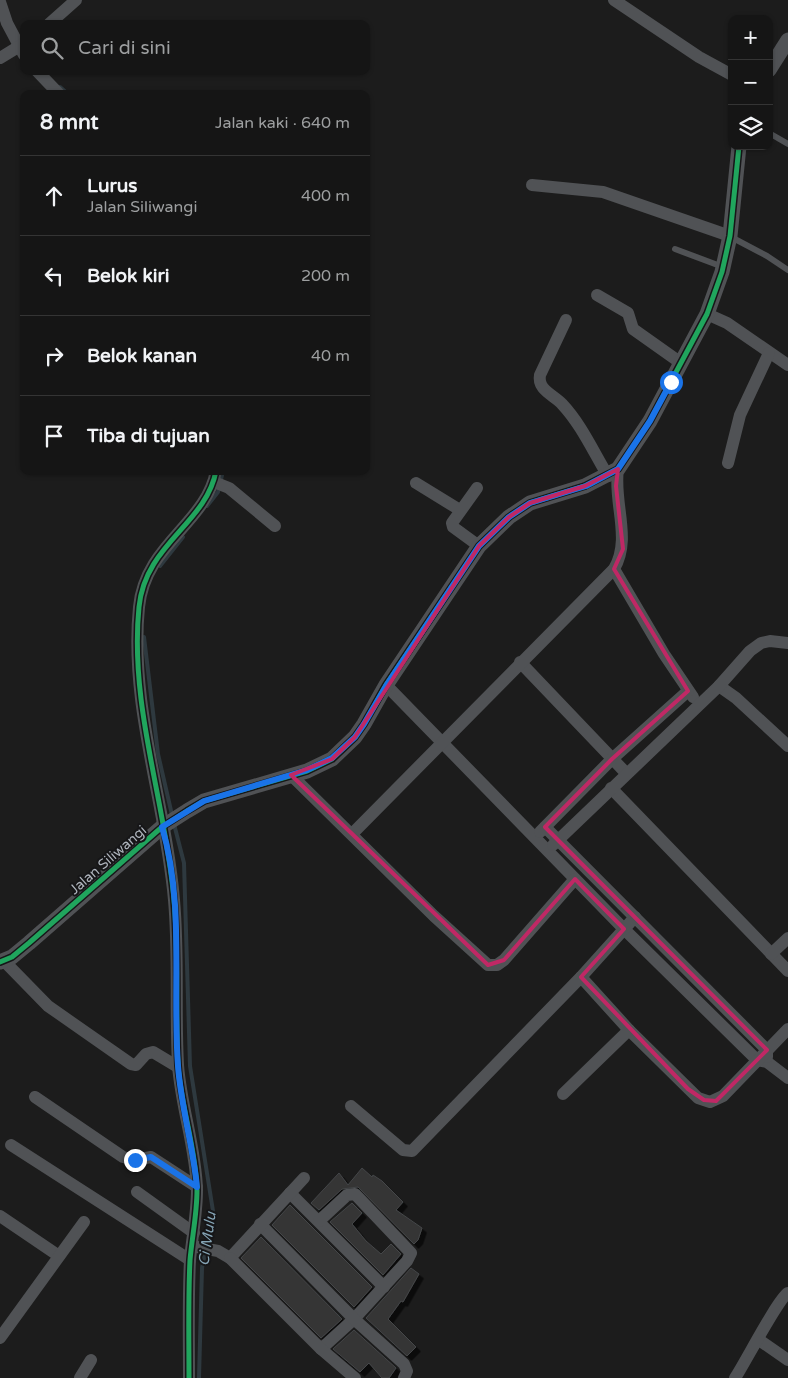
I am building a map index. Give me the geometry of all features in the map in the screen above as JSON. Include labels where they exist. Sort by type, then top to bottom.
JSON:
[{"type":"street","points":[[54,20],[76,0]]},
{"type":"street","points":[[614,0],[699,57],[728,73]]},
{"type":"street","points":[[0,2],[20,44]]},
{"type":"street","points":[[773,64],[788,40]]},
{"type":"street","points":[[0,58],[20,49]]},
{"type":"street","points":[[41,75],[56,90]]},
{"type":"street","points":[[613,473],[650,421],[707,314],[723,267],[730,236],[739,150]]},
{"type":"street","points":[[532,186],[603,192],[730,236]]},
{"type":"street","points":[[597,295],[628,313],[633,329],[681,363]]},
{"type":"street","points":[[707,314],[727,323],[788,365]]},
{"type":"street","points":[[352,834],[441,741],[614,570],[622,549],[613,473],[564,405],[543,388],[540,382],[540,375],[566,320]]},
{"type":"street","points":[[728,463],[740,415],[769,353]]},
{"type":"street","name":"Jalan Siliwangi","points":[[2,961],[12,957],[53,924],[163,827],[187,811],[204,801],[319,766],[344,748],[364,724],[386,686],[479,546],[509,517],[530,503],[586,486],[613,473]]},
{"type":"street","points":[[189,1378],[190,1260],[195,1247],[197,1187],[178,1067],[174,900],[167,843],[149,754],[140,680],[138,657],[139,607],[146,574],[167,544],[201,504],[215,478],[275,526]]},
{"type":"street","points":[[416,483],[460,510]]},
{"type":"street","points":[[477,488],[452,521],[453,526],[479,546]]},
{"type":"street","points":[[614,570],[688,691],[699,703]]},
{"type":"street","points":[[548,851],[626,773],[719,686],[750,651],[762,643],[770,641],[788,643]]},
{"type":"street","points":[[520,662],[626,773]]},
{"type":"street","points":[[386,686],[680,984],[788,1078]]},
{"type":"street","points":[[719,686],[736,698],[788,746]]},
{"type":"street","points":[[535,837],[612,759],[688,691]]},
{"type":"street","points":[[291,776],[434,916],[488,965],[492,966],[504,960],[575,879]]},
{"type":"street","points":[[611,788],[788,971]]},
{"type":"street","points":[[545,827],[692,974],[764,1057]]},
{"type":"street","points":[[351,1106],[403,1150],[412,1151],[581,977],[635,917]]},
{"type":"street","points":[[771,954],[788,938]]},
{"type":"street","points":[[2,961],[48,1006],[131,1064],[136,1065],[146,1054],[153,1052],[178,1067]]},
{"type":"street","points":[[680,984],[692,974]]},
{"type":"street","points":[[581,977],[629,1030],[688,1089],[698,1098],[710,1102],[723,1096],[764,1057],[788,1029]]},
{"type":"street","points":[[563,1094],[629,1030]]},
{"type":"street","points":[[35,1097],[123,1157],[135,1160],[151,1157],[197,1187]]},
{"type":"street","points":[[11,1145],[190,1260]]},
{"type":"street","points":[[224,1254],[260,1224],[304,1178]]},
{"type":"street","points":[[137,1192],[194,1233]]},
{"type":"street","points":[[290,1193],[384,1287]]},
{"type":"street","points":[[319,1221],[348,1195],[354,1193],[362,1199],[411,1252],[408,1260],[384,1287],[354,1319],[321,1349]]},
{"type":"street","points":[[0,1216],[59,1256]]},
{"type":"street","points":[[0,1338],[84,1222]]},
{"type":"street","points":[[260,1224],[354,1319],[404,1364],[407,1371],[404,1378]]},
{"type":"street","points":[[195,1247],[224,1254],[321,1349],[355,1378]]},
{"type":"street","points":[[735,1378],[759,1340],[774,1310],[783,1296],[788,1293]]},
{"type":"street","points":[[759,1340],[788,1360]]},
{"type":"street","points":[[80,1378],[91,1360]]},
{"type":"lane","points":[[773,135],[788,144]]},
{"type":"lane","points":[[730,236],[788,270]]},
{"type":"lane","points":[[675,249],[723,267]]},
{"type":"highlighted area","points":[[618,469],[616,486],[623,549],[614,569],[688,691],[612,759],[545,827],[767,1050],[716,1101],[704,1100],[688,1089],[581,977],[624,929],[575,879],[504,960],[488,965],[291,775],[332,759],[355,737],[479,546],[509,517],[530,503],[585,486]]},
{"type":"building","points":[[362,1168],[372,1177],[373,1175],[382,1181],[403,1202],[396,1210],[422,1228],[418,1240],[414,1244],[358,1187],[342,1189],[319,1210],[311,1203],[339,1173],[348,1185]]},
{"type":"building","points":[[352,1203],[362,1213],[352,1224],[366,1241],[381,1254],[391,1244],[401,1254],[383,1275],[330,1222]]},
{"type":"building","points":[[290,1205],[372,1287],[354,1307],[272,1225]]},
{"type":"building","points":[[261,1237],[342,1319],[321,1338],[241,1258]]},
{"type":"building","points":[[411,1268],[419,1274],[403,1302],[401,1301],[388,1319],[416,1347],[407,1356],[366,1318]]},
{"type":"building","points":[[354,1330],[396,1368],[389,1378],[382,1378],[369,1363],[360,1372],[333,1349]]},
{"type":"waterway","name":"Ci Mulu","points":[[60,87],[63,90]]},
{"type":"waterway","name":"Ci Mulu","points":[[207,506],[218,492],[222,475]]},
{"type":"waterway","name":"Ci Mulu","points":[[160,566],[183,537]]},
{"type":"waterway","name":"Ci Mulu","points":[[144,637],[158,754],[172,815]]},
{"type":"waterway","name":"Ci Mulu","points":[[174,824],[184,863],[190,1066],[213,1211],[202,1268],[199,1378]]},
{"type":"cycle path","points":[[0,962],[12,957],[162,827],[187,811],[204,801],[307,771],[332,759],[355,737],[364,724],[386,685],[479,546],[509,517],[530,503],[585,486],[618,469],[650,421],[707,314],[722,272],[730,236],[739,150]]},
{"type":"cycle path","points":[[189,1378],[189,1275],[197,1199],[196,1174],[178,1065],[176,941],[170,864],[144,718],[137,644],[139,607],[144,585],[152,567],[163,550],[201,506],[215,475]]},
{"type":"route","points":[[135,1160],[151,1157],[197,1187],[178,1067],[176,929],[167,843],[162,827],[204,801],[319,766],[344,748],[364,724],[386,686],[479,546],[509,517],[530,503],[586,486],[618,469],[650,421],[671,382]]}]
